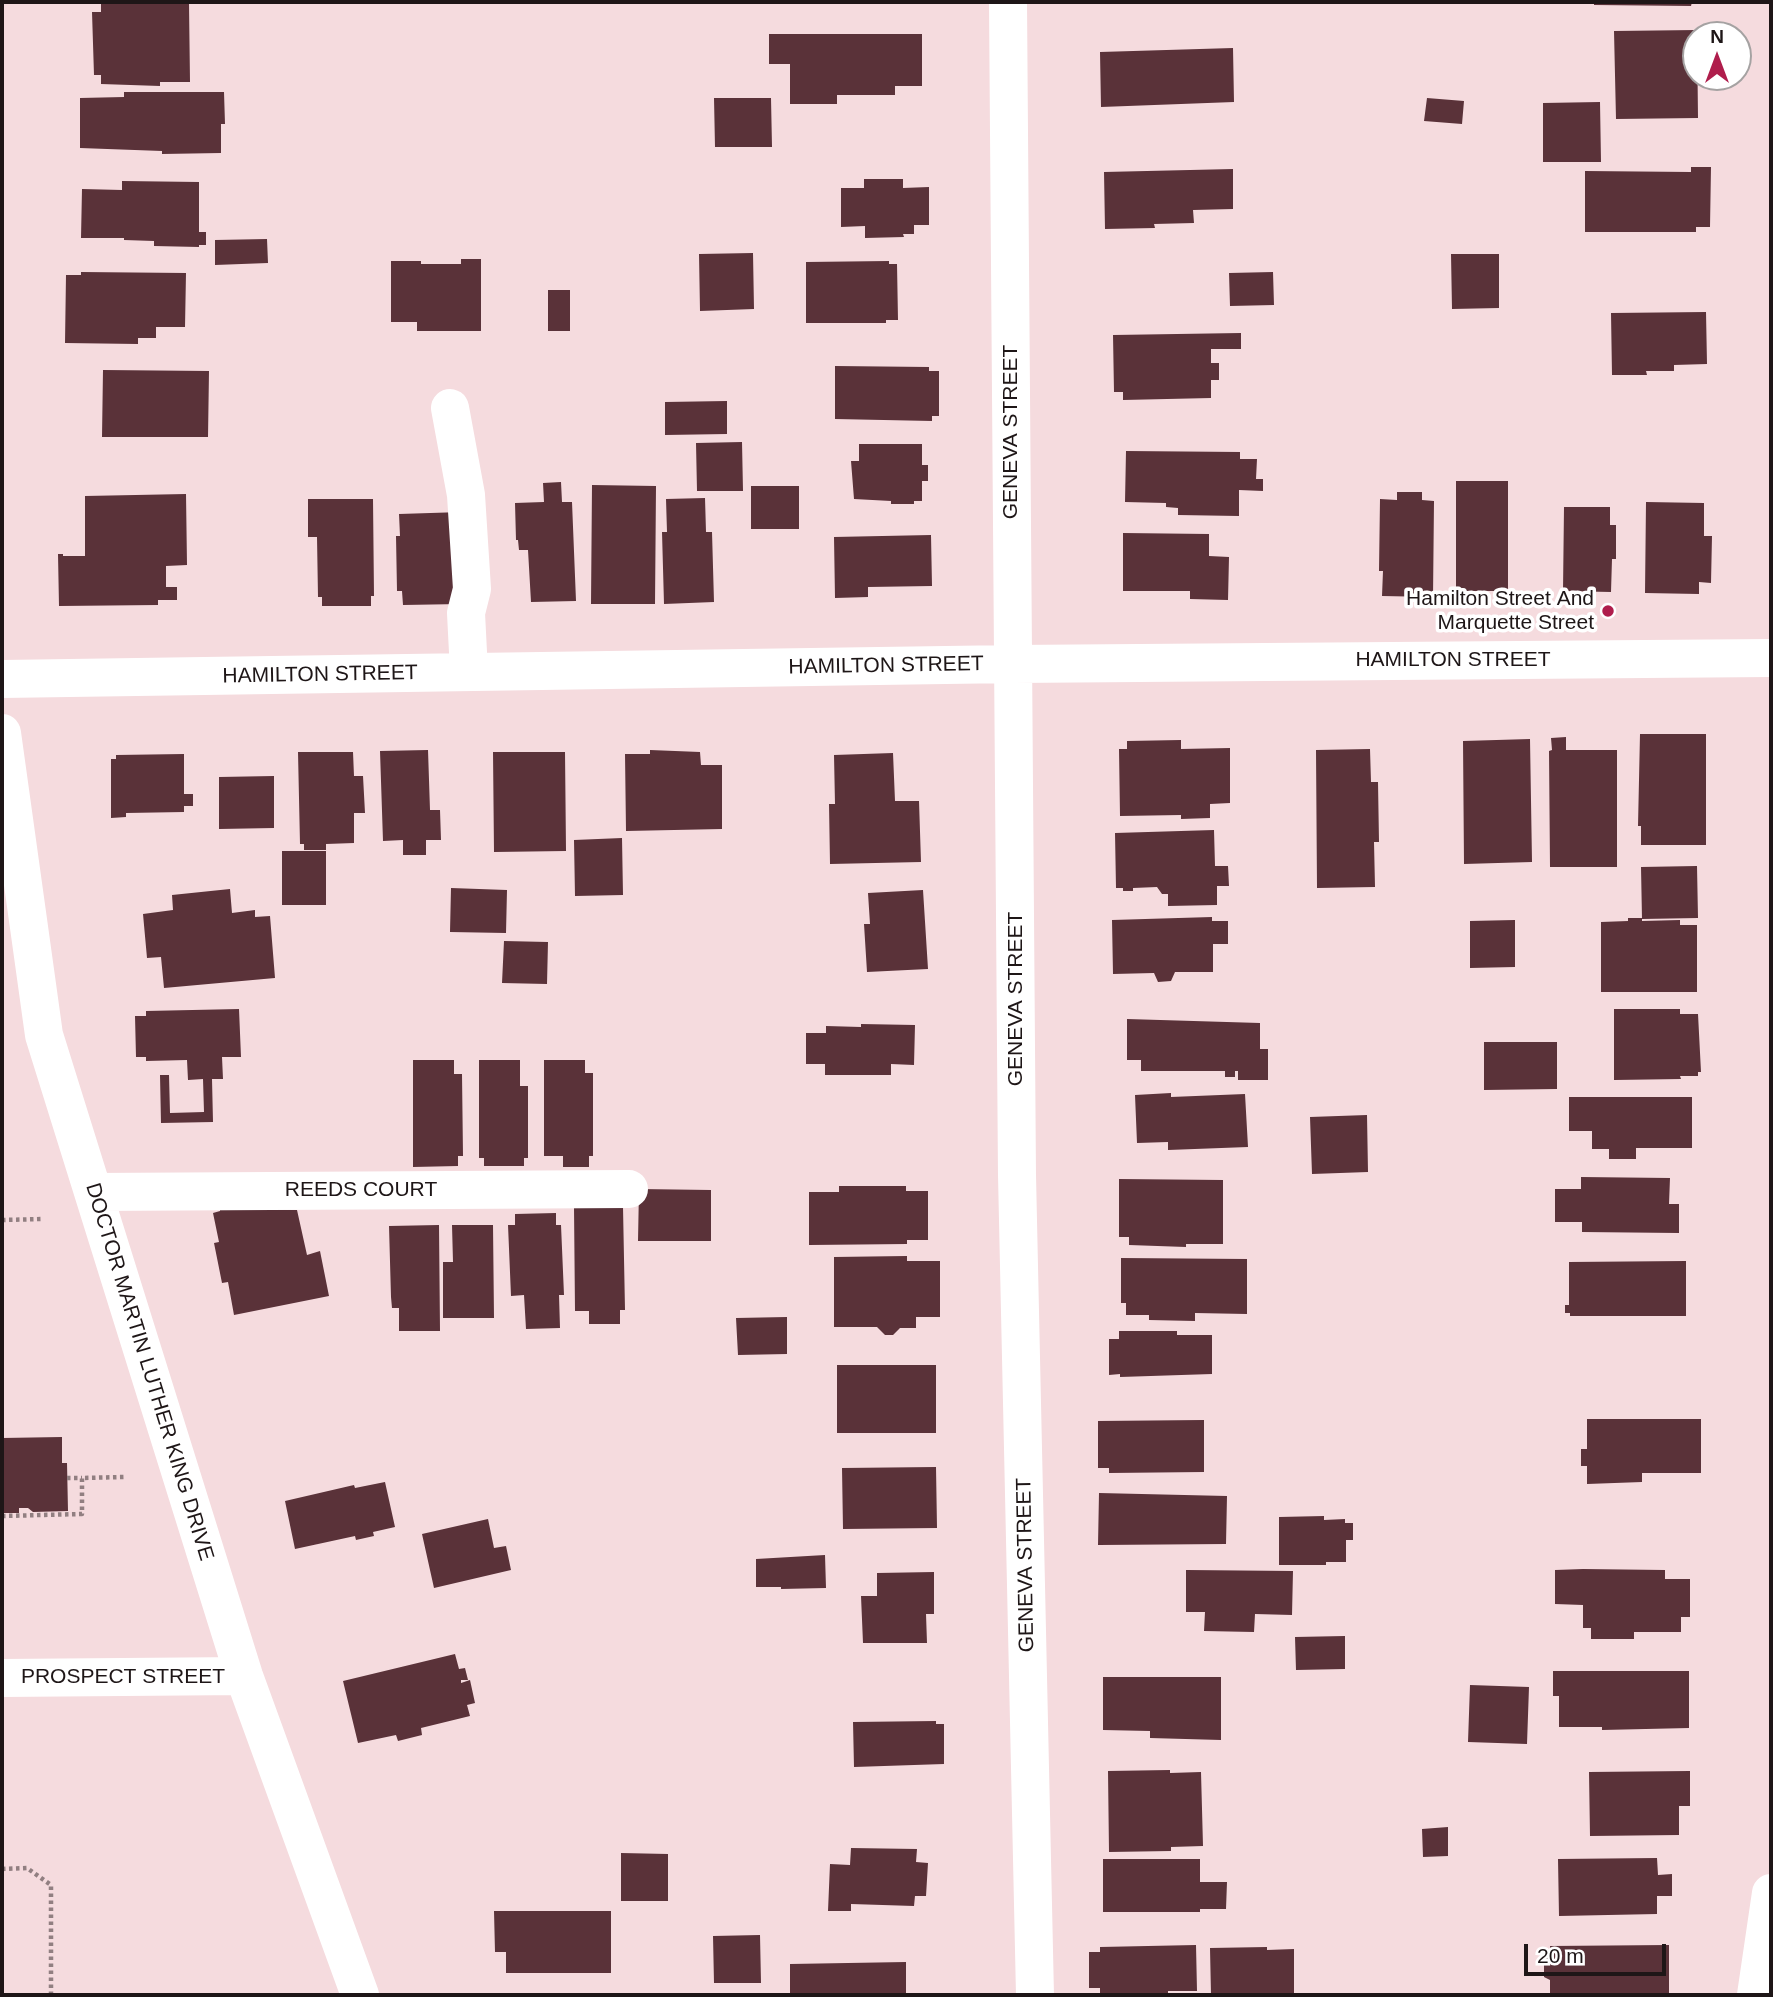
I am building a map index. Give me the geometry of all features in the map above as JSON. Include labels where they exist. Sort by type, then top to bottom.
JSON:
[{"type":"street","name":"GENEVA STREET","points":[[1008,2],[1017,1175],[1035,1995]]},
{"type":"street","points":[[450,408],[466,495],[472,589],[467,613],[469,672]]},
{"type":"street","name":"HAMILTON STREET","points":[[2,679],[1013,664],[1771,658]]},
{"type":"street","name":"DOCTOR MARTIN LUTHER KING DRIVE","points":[[2,733],[44,1035],[243,1676],[360,1995]]},
{"type":"street","name":"REEDS COURT","points":[[93,1192],[629,1188]]},
{"type":"street","name":"PROSPECT STREET","points":[[2,1678],[243,1676]]},
{"type":"street","points":[[1756,1995],[1771,1893]]},
{"type":"path","points":[[2,1220],[42,1219]]},
{"type":"path","points":[[67,1478],[124,1477]]},
{"type":"path","points":[[2,1516],[82,1514],[82,1478]]},
{"type":"path","points":[[2,1869],[27,1868],[51,1885],[51,1995]]},
{"type":"building","points":[[101,2],[189,4],[190,82],[160,82],[160,86],[101,84],[101,75],[94,75],[92,12],[101,12]]},
{"type":"building","points":[[1594,2],[1692,2],[1691,6],[1594,5]]},
{"type":"building","points":[[1682,30],[1682,91],[1698,91],[1698,118],[1616,119],[1614,31]]},
{"type":"building","points":[[769,34],[922,34],[922,86],[895,86],[895,95],[837,95],[837,104],[790,104],[790,64],[769,64]]},
{"type":"building","points":[[1233,48],[1234,102],[1101,107],[1100,52]]},
{"type":"building","points":[[124,92],[224,92],[225,124],[221,124],[221,153],[162,154],[162,151],[80,148],[80,98],[124,97]]},
{"type":"building","points":[[714,98],[771,98],[772,147],[715,147]]},
{"type":"building","points":[[1427,98],[1464,101],[1462,124],[1424,121]]},
{"type":"building","points":[[1600,102],[1601,162],[1543,162],[1543,103]]},
{"type":"building","points":[[1691,167],[1711,167],[1710,227],[1696,227],[1696,232],[1585,232],[1585,171],[1691,172]]},
{"type":"building","points":[[1233,169],[1233,209],[1193,210],[1194,223],[1154,224],[1155,228],[1105,229],[1104,172]]},
{"type":"building","points":[[864,179],[903,179],[903,188],[929,187],[929,225],[914,225],[914,234],[903,234],[904,237],[865,238],[865,226],[841,227],[841,188],[864,188]]},
{"type":"building","points":[[122,181],[199,182],[199,232],[206,232],[206,245],[154,246],[154,241],[81,238],[82,189],[122,190]]},
{"type":"building","points":[[267,239],[268,263],[215,265],[215,240]]},
{"type":"building","points":[[753,253],[754,309],[700,311],[699,254]]},
{"type":"building","points":[[1451,254],[1499,254],[1499,308],[1452,309]]},
{"type":"building","points":[[461,259],[481,259],[481,331],[417,331],[417,322],[391,322],[391,261],[461,264]]},
{"type":"building","points":[[889,261],[889,264],[897,264],[898,320],[886,320],[886,323],[806,323],[806,262]]},
{"type":"building","points":[[81,272],[186,273],[185,327],[156,327],[156,338],[138,338],[138,344],[65,343],[66,275],[81,275]]},
{"type":"building","points":[[1273,272],[1274,305],[1230,306],[1229,273]]},
{"type":"building","points":[[548,290],[570,290],[570,331],[548,331]]},
{"type":"building","points":[[1706,312],[1707,364],[1674,365],[1674,371],[1646,371],[1647,375],[1612,375],[1611,313]]},
{"type":"building","points":[[1241,333],[1241,349],[1211,349],[1211,363],[1219,363],[1219,380],[1211,380],[1211,398],[1123,400],[1123,392],[1114,392],[1113,335]]},
{"type":"building","points":[[835,366],[929,367],[929,371],[939,371],[939,416],[932,416],[932,421],[835,419]]},
{"type":"building","points":[[103,370],[209,371],[208,437],[102,437]]},
{"type":"building","points":[[727,401],[727,434],[665,435],[665,402]]},
{"type":"building","points":[[742,442],[743,491],[697,491],[696,443]]},
{"type":"building","points":[[859,444],[922,444],[922,465],[928,465],[928,481],[922,481],[922,501],[914,501],[914,504],[891,504],[891,501],[854,499],[851,461],[859,461]]},
{"type":"building","points":[[1126,451],[1240,452],[1240,459],[1257,459],[1256,479],[1263,479],[1263,491],[1239,490],[1239,516],[1178,515],[1178,508],[1166,507],[1166,503],[1125,502]]},
{"type":"building","points":[[1456,481],[1508,481],[1508,591],[1456,591]]},
{"type":"building","points":[[561,482],[562,502],[572,502],[576,601],[531,602],[528,550],[519,550],[516,540],[515,503],[544,502],[543,483]]},
{"type":"building","points":[[592,485],[656,486],[655,604],[591,604]]},
{"type":"building","points":[[751,486],[799,486],[799,529],[751,529]]},
{"type":"building","points":[[1397,492],[1422,492],[1422,500],[1434,501],[1433,597],[1382,596],[1383,571],[1379,571],[1380,499],[1397,500]]},
{"type":"building","points":[[186,494],[187,565],[166,566],[166,587],[177,587],[177,600],[158,600],[158,605],[59,606],[58,554],[85,556],[85,496]]},
{"type":"building","points":[[705,498],[706,532],[712,532],[714,602],[664,604],[662,532],[667,532],[666,499]]},
{"type":"building","points":[[308,499],[373,499],[374,596],[371,596],[371,606],[322,606],[322,597],[318,597],[317,537],[308,537]]},
{"type":"building","points":[[1646,502],[1704,503],[1704,536],[1712,536],[1711,583],[1699,582],[1699,594],[1645,593]]},
{"type":"building","points":[[1564,507],[1610,507],[1610,525],[1616,525],[1616,559],[1612,559],[1611,592],[1563,591]]},
{"type":"building","points":[[462,512],[461,604],[403,605],[402,591],[397,591],[396,536],[400,536],[399,514]]},
{"type":"building","points":[[1123,533],[1209,534],[1209,556],[1229,557],[1228,600],[1190,599],[1190,591],[1123,591]]},
{"type":"building","points":[[931,535],[932,586],[868,587],[868,597],[835,598],[834,537]]},
{"type":"building","points":[[1640,734],[1706,734],[1706,845],[1641,845],[1641,826],[1638,826]]},
{"type":"building","points":[[1566,737],[1566,750],[1617,750],[1617,867],[1550,867],[1549,751],[1552,750],[1551,738]]},
{"type":"building","points":[[1530,739],[1532,862],[1464,864],[1463,741]]},
{"type":"building","points":[[1181,740],[1181,749],[1230,748],[1230,803],[1210,804],[1210,818],[1181,819],[1181,815],[1120,816],[1119,749],[1127,749],[1127,741]]},
{"type":"building","points":[[1370,749],[1371,782],[1378,782],[1379,842],[1374,842],[1375,887],[1317,888],[1316,750]]},
{"type":"building","points":[[428,750],[430,810],[440,810],[441,840],[426,840],[426,855],[403,855],[403,840],[383,841],[380,751]]},
{"type":"building","points":[[650,750],[700,752],[701,765],[722,765],[722,829],[626,831],[625,754],[650,754]]},
{"type":"building","points":[[298,752],[353,752],[354,776],[363,776],[365,813],[354,813],[354,843],[326,844],[326,850],[304,850],[304,844],[300,844]]},
{"type":"building","points":[[493,752],[565,752],[566,851],[494,852]]},
{"type":"building","points":[[893,753],[895,801],[919,801],[921,862],[830,864],[829,804],[835,804],[834,755]]},
{"type":"building","points":[[184,754],[184,794],[193,794],[193,806],[184,806],[184,812],[126,813],[126,817],[111,818],[111,759],[116,759],[116,755]]},
{"type":"building","points":[[274,776],[274,828],[219,829],[219,777]]},
{"type":"building","points":[[1214,830],[1215,866],[1228,866],[1229,886],[1217,886],[1217,905],[1168,906],[1168,894],[1162,894],[1157,887],[1133,888],[1133,891],[1116,888],[1115,833]]},
{"type":"building","points":[[622,838],[623,895],[575,896],[574,840]]},
{"type":"building","points":[[282,851],[326,851],[326,905],[282,905]]},
{"type":"building","points":[[1697,866],[1698,918],[1642,919],[1641,867]]},
{"type":"building","points":[[451,888],[507,890],[506,933],[450,932]]},
{"type":"building","points":[[230,889],[232,913],[255,910],[255,917],[270,916],[275,978],[164,988],[161,957],[147,958],[143,914],[173,910],[172,895]]},
{"type":"building","points":[[923,890],[928,969],[867,972],[864,924],[870,924],[868,893]]},
{"type":"building","points":[[1212,917],[1212,921],[1228,921],[1228,944],[1213,944],[1213,972],[1175,972],[1171,981],[1158,982],[1154,973],[1113,974],[1112,920]]},
{"type":"building","points":[[1628,918],[1642,918],[1642,921],[1680,920],[1680,925],[1697,925],[1697,992],[1601,992],[1601,922],[1628,921]]},
{"type":"building","points":[[1515,920],[1515,967],[1470,968],[1470,921]]},
{"type":"building","points":[[504,941],[548,942],[547,984],[502,983]]},
{"type":"building","points":[[239,1009],[241,1057],[222,1057],[223,1079],[212,1079],[213,1122],[161,1123],[160,1075],[169,1075],[170,1113],[204,1112],[203,1079],[188,1080],[187,1060],[146,1061],[146,1057],[136,1057],[135,1016],[146,1016],[146,1011]]},
{"type":"building","points":[[1614,1009],[1680,1009],[1680,1014],[1698,1014],[1701,1072],[1698,1072],[1698,1076],[1680,1076],[1681,1079],[1614,1080]]},
{"type":"building","points":[[1127,1019],[1260,1023],[1260,1049],[1268,1049],[1268,1080],[1238,1080],[1238,1071],[1235,1071],[1235,1077],[1225,1077],[1225,1071],[1141,1071],[1141,1060],[1127,1060]]},
{"type":"building","points":[[861,1024],[915,1025],[914,1065],[891,1064],[891,1075],[825,1075],[825,1064],[806,1064],[806,1033],[826,1033],[826,1026],[861,1027]]},
{"type":"building","points":[[1484,1042],[1557,1042],[1557,1089],[1484,1090]]},
{"type":"building","points":[[413,1060],[454,1060],[454,1074],[462,1074],[463,1156],[458,1156],[458,1166],[413,1167]]},
{"type":"building","points":[[479,1060],[520,1060],[520,1086],[528,1086],[528,1158],[524,1158],[524,1166],[484,1166],[484,1158],[479,1158]]},
{"type":"building","points":[[544,1060],[585,1060],[585,1073],[593,1073],[593,1156],[589,1156],[589,1167],[563,1167],[563,1156],[544,1156]]},
{"type":"building","points":[[1171,1093],[1171,1097],[1245,1094],[1248,1147],[1168,1150],[1168,1142],[1137,1143],[1135,1095]]},
{"type":"building","points":[[1569,1097],[1692,1097],[1692,1148],[1636,1148],[1636,1159],[1609,1159],[1609,1149],[1592,1149],[1592,1131],[1569,1131]]},
{"type":"building","points":[[1367,1115],[1368,1172],[1312,1174],[1310,1117]]},
{"type":"building","points":[[1581,1177],[1670,1178],[1669,1204],[1679,1204],[1679,1233],[1582,1232],[1582,1222],[1555,1222],[1555,1189],[1581,1189]]},
{"type":"building","points":[[1119,1179],[1223,1180],[1223,1244],[1186,1244],[1186,1247],[1129,1245],[1129,1237],[1119,1237]]},
{"type":"building","points":[[839,1186],[906,1186],[906,1191],[928,1191],[928,1240],[907,1240],[907,1244],[809,1245],[809,1192],[839,1192]]},
{"type":"building","points":[[639,1189],[711,1190],[711,1241],[638,1241]]},
{"type":"building","points":[[574,1207],[623,1207],[625,1310],[620,1310],[620,1324],[589,1324],[589,1311],[575,1311]]},
{"type":"building","points":[[220,1209],[297,1210],[307,1255],[320,1251],[329,1296],[234,1315],[228,1282],[222,1283],[214,1243],[219,1242],[213,1213]]},
{"type":"building","points":[[556,1213],[556,1225],[561,1225],[564,1295],[559,1295],[560,1328],[526,1329],[524,1295],[511,1296],[508,1225],[515,1225],[515,1214]]},
{"type":"building","points":[[439,1225],[440,1331],[399,1331],[399,1308],[392,1308],[389,1226]]},
{"type":"building","points":[[452,1225],[493,1225],[494,1318],[443,1318],[443,1262],[453,1262]]},
{"type":"building","points":[[907,1256],[907,1261],[940,1261],[940,1317],[916,1317],[916,1328],[900,1328],[893,1335],[885,1335],[877,1327],[834,1327],[834,1257]]},
{"type":"building","points":[[1121,1258],[1247,1259],[1247,1314],[1195,1313],[1195,1321],[1149,1320],[1149,1315],[1126,1315],[1126,1303],[1121,1303]]},
{"type":"building","points":[[1686,1261],[1686,1316],[1570,1316],[1570,1313],[1565,1313],[1565,1305],[1569,1305],[1569,1262]]},
{"type":"building","points":[[787,1317],[787,1354],[738,1355],[736,1318]]},
{"type":"building","points":[[1119,1331],[1177,1331],[1177,1335],[1212,1335],[1212,1374],[1120,1377],[1120,1374],[1109,1375],[1109,1339],[1119,1339]]},
{"type":"building","points":[[837,1365],[936,1365],[936,1433],[837,1433]]},
{"type":"building","points":[[1587,1419],[1701,1419],[1701,1473],[1642,1473],[1642,1482],[1587,1484],[1587,1466],[1581,1466],[1581,1449],[1587,1449]]},
{"type":"building","points":[[1204,1420],[1204,1472],[1109,1473],[1109,1468],[1098,1468],[1098,1421]]},
{"type":"building","points":[[62,1437],[62,1463],[67,1463],[68,1511],[33,1512],[28,1508],[19,1508],[19,1513],[2,1513],[2,1438]]},
{"type":"building","points":[[936,1467],[937,1528],[843,1529],[842,1468]]},
{"type":"building","points":[[385,1482],[395,1527],[373,1532],[374,1536],[356,1540],[355,1536],[295,1549],[285,1501],[354,1485],[355,1488]]},
{"type":"building","points":[[1099,1493],[1227,1496],[1226,1544],[1098,1545]]},
{"type":"building","points":[[1324,1516],[1324,1520],[1345,1519],[1345,1523],[1353,1523],[1353,1540],[1346,1540],[1346,1562],[1326,1562],[1326,1565],[1279,1565],[1279,1517]]},
{"type":"building","points":[[488,1519],[494,1548],[506,1546],[511,1570],[434,1588],[422,1534]]},
{"type":"building","points":[[825,1555],[826,1588],[756,1587],[756,1559]]},
{"type":"building","points":[[1186,1570],[1293,1571],[1292,1615],[1255,1614],[1254,1632],[1204,1631],[1205,1612],[1186,1612]]},
{"type":"building","points":[[1555,1570],[1665,1570],[1665,1579],[1690,1579],[1690,1617],[1681,1617],[1681,1632],[1634,1632],[1634,1639],[1591,1639],[1591,1628],[1583,1628],[1583,1605],[1555,1604]]},
{"type":"building","points":[[934,1572],[934,1614],[926,1614],[927,1643],[863,1643],[861,1596],[877,1596],[877,1573]]},
{"type":"building","points":[[1345,1636],[1345,1669],[1296,1670],[1295,1637]]},
{"type":"building","points":[[455,1654],[459,1669],[465,1668],[468,1680],[461,1680],[461,1683],[470,1680],[475,1703],[467,1705],[470,1716],[421,1728],[422,1735],[398,1741],[396,1735],[358,1743],[343,1681]]},
{"type":"building","points":[[1553,1671],[1689,1671],[1689,1728],[1602,1730],[1602,1727],[1559,1727],[1559,1696],[1553,1696]]},
{"type":"building","points":[[1103,1677],[1221,1677],[1221,1740],[1150,1738],[1150,1731],[1103,1730]]},
{"type":"building","points":[[1470,1685],[1529,1687],[1527,1744],[1468,1742]]},
{"type":"building","points":[[936,1721],[936,1724],[944,1724],[944,1764],[854,1767],[853,1722]]},
{"type":"building","points":[[1170,1770],[1170,1773],[1201,1772],[1203,1846],[1171,1847],[1171,1851],[1109,1852],[1108,1771]]},
{"type":"building","points":[[1690,1771],[1690,1806],[1679,1806],[1679,1835],[1590,1836],[1589,1772]]},
{"type":"building","points":[[1448,1827],[1448,1856],[1423,1857],[1422,1829]]},
{"type":"building","points":[[851,1848],[917,1849],[916,1862],[928,1863],[926,1896],[915,1896],[914,1906],[851,1904],[851,1911],[828,1911],[830,1864],[850,1865]]},
{"type":"building","points":[[621,1853],[668,1854],[668,1901],[621,1901]]},
{"type":"building","points":[[1657,1858],[1658,1875],[1672,1874],[1672,1896],[1657,1896],[1657,1914],[1559,1916],[1558,1859]]},
{"type":"building","points":[[1103,1859],[1200,1859],[1200,1882],[1227,1882],[1226,1909],[1200,1909],[1200,1912],[1103,1912]]},
{"type":"building","points":[[494,1911],[611,1911],[611,1973],[506,1973],[506,1952],[495,1952]]},
{"type":"building","points":[[760,1935],[761,1983],[714,1983],[713,1936]]},
{"type":"building","points":[[1196,1945],[1197,1991],[1168,1991],[1168,1995],[1100,1995],[1100,1988],[1089,1988],[1089,1952],[1100,1952],[1100,1947]]},
{"type":"building","points":[[1669,1945],[1669,1995],[1550,1995],[1550,1980],[1544,1977],[1544,1959],[1550,1956],[1550,1946]]},
{"type":"building","points":[[1267,1947],[1267,1950],[1294,1949],[1294,1995],[1211,1995],[1210,1948]]},
{"type":"building","points":[[906,1962],[906,1995],[790,1995],[790,1964]]},
{"type":"place","name":"Hamilton Street And Marquette Street","points":[[1608,611]]}]
